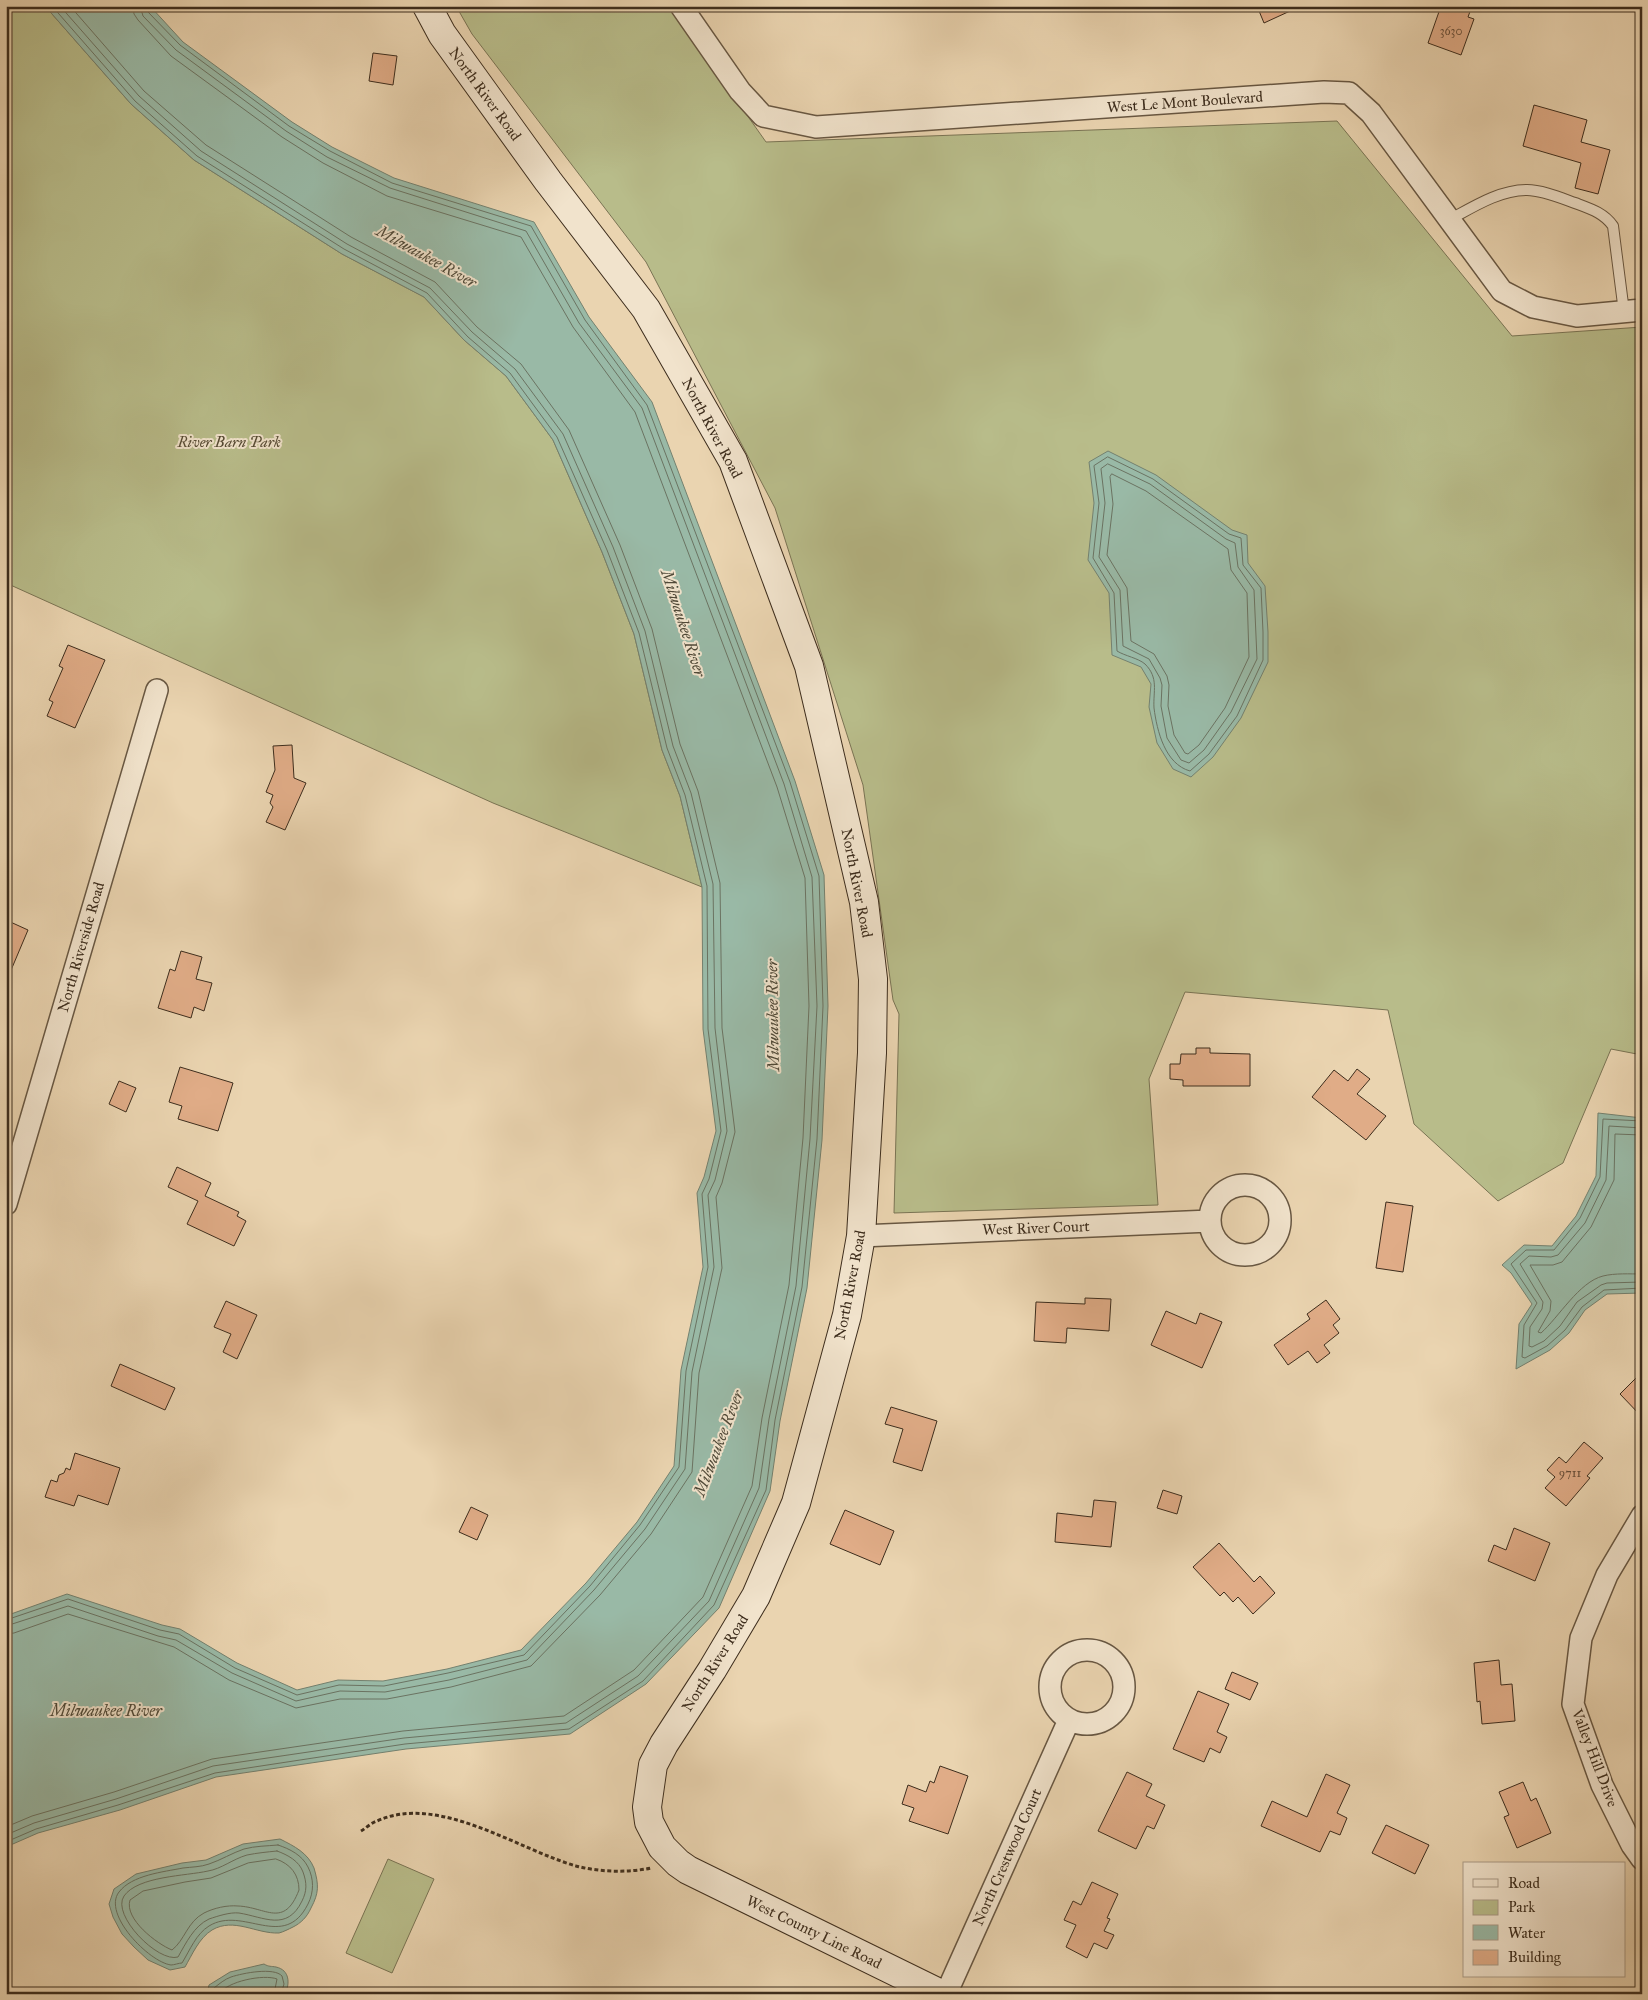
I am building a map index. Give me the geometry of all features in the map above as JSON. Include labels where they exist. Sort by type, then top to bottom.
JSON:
[{"type":"street","name":"North River Road","points":[[427,6],[442,34],[548,181],[646,309],[733,461],[809,666],[864,902],[873,980],[872,1053],[861,1236],[847,1315],[796,1503],[756,1596],[712,1670],[664,1744],[653,1765],[647,1807],[649,1822],[658,1841],[680,1864]]},
{"type":"street","name":"West Le Mont Boulevard","points":[[681,6],[740,91],[763,116],[816,127],[1314,92],[1350,93],[1371,113],[1502,291],[1533,307],[1576,316],[1633,311]]},
{"type":"street","name":"North Riverside Road","points":[[6,1204],[157,690]]},
{"type":"street","name":"West River Court","points":[[861,1236],[1210,1221]]},
{"type":"street","name":"Valley Hill Drive","points":[[1642,1516],[1607,1575],[1581,1638],[1573,1704],[1602,1785],[1632,1846],[1642,1859]]},
{"type":"street","name":"North Crestwood Court","points":[[946,1994],[1069,1720]]},
{"type":"street","name":"West County Line Road","points":[[680,1864],[941,1994]]},
{"type":"lane","points":[[1449,220],[1480,202],[1509,192],[1528,190],[1564,199],[1606,216],[1613,226],[1633,311]]},
{"type":"path","points":[[361,1831],[376,1821],[392,1816],[429,1814],[474,1826],[560,1861],[599,1871],[645,1869],[680,1864]]},
{"type":"green space","name":"River Barn Park","points":[[6,6],[45,6],[131,104],[194,160],[342,254],[424,297],[464,340],[506,376],[553,440],[602,552],[634,634],[662,750],[680,796],[702,887],[493,803],[6,583]]},
{"type":"green space","points":[[456,6],[670,6],[766,142],[1337,121],[1512,336],[1642,327],[1642,1055],[1611,1049],[1563,1163],[1498,1201],[1414,1124],[1388,1010],[1185,992],[1149,1079],[1158,1205],[894,1213],[899,1014],[893,1000],[863,785],[775,508],[646,262],[472,34]]},
{"type":"green space","points":[[388,1859],[434,1879],[392,1973],[346,1953]]},
{"type":"water","name":"Milwaukee River","points":[[45,6],[150,6],[183,42],[292,122],[332,147],[394,178],[534,222],[589,317],[652,402],[795,781],[824,875],[828,1006],[822,1140],[807,1288],[780,1421],[770,1491],[719,1608],[646,1684],[570,1734],[406,1749],[216,1777],[120,1810],[38,1833],[6,1847],[6,1616],[11,1614],[67,1594],[162,1625],[180,1629],[237,1663],[297,1690],[338,1680],[383,1681],[447,1669],[521,1650],[586,1583],[637,1522],[674,1466],[681,1370],[703,1267],[697,1193],[704,1177],[716,1131],[703,1029],[702,887],[680,796],[662,750],[634,634],[602,552],[553,440],[506,376],[464,340],[424,297],[342,254],[194,160],[131,104]]},
{"type":"water","points":[[1108,451],[1156,475],[1232,530],[1247,535],[1248,563],[1265,586],[1268,662],[1241,718],[1213,757],[1191,777],[1173,769],[1157,743],[1149,707],[1151,684],[1141,667],[1112,655],[1109,593],[1088,560],[1094,503],[1089,462]]},
{"type":"water","points":[[1598,1113],[1642,1118],[1642,1293],[1607,1294],[1585,1310],[1569,1333],[1550,1350],[1516,1369],[1519,1324],[1532,1304],[1511,1273],[1502,1265],[1524,1245],[1552,1246],[1576,1216],[1596,1176]]},
{"type":"water","points":[[280,1839],[295,1847],[308,1858],[314,1868],[317,1879],[317,1893],[314,1903],[301,1922],[279,1933],[229,1925],[220,1926],[203,1937],[185,1967],[170,1970],[148,1960],[122,1934],[109,1904],[114,1889],[136,1874],[182,1863],[206,1860],[243,1844]]},
{"type":"water","points":[[264,1964],[284,1971],[288,1978],[285,1994],[207,1994],[209,1985],[230,1972]]},
{"type":"building","points":[[1257,6],[1301,6],[1264,23]]},
{"type":"building","points":[[1441,6],[1472,6],[1468,17],[1474,19],[1461,55],[1428,43]]},
{"type":"building","points":[[373,53],[397,56],[393,85],[369,81]]},
{"type":"building","points":[[1534,105],[1587,120],[1581,142],[1610,150],[1598,194],[1575,188],[1581,163],[1523,146]]},
{"type":"building","points":[[68,645],[105,660],[75,728],[47,716],[53,702],[49,700],[63,668],[59,666]]},
{"type":"building","points":[[292,745],[294,778],[306,783],[285,830],[266,822],[273,807],[270,803],[273,795],[266,792],[275,770],[273,746]]},
{"type":"building","points":[[6,920],[28,930],[6,982]]},
{"type":"building","points":[[181,951],[202,957],[196,979],[212,983],[204,1011],[194,1007],[191,1018],[158,1008],[170,969],[175,971]]},
{"type":"building","points":[[1196,1048],[1210,1048],[1210,1053],[1250,1054],[1250,1086],[1183,1086],[1183,1080],[1170,1079],[1170,1064],[1180,1064],[1181,1054],[1196,1054]]},
{"type":"building","points":[[180,1067],[233,1083],[218,1131],[178,1119],[182,1106],[169,1102]]},
{"type":"building","points":[[1357,1069],[1370,1079],[1357,1094],[1386,1116],[1366,1140],[1312,1097],[1334,1070],[1348,1081]]},
{"type":"building","points":[[119,1081],[136,1088],[126,1112],[109,1104]]},
{"type":"building","points":[[177,1167],[211,1183],[205,1196],[239,1212],[237,1216],[246,1221],[234,1246],[187,1224],[198,1201],[168,1187]]},
{"type":"building","points":[[1386,1202],[1413,1206],[1403,1272],[1376,1268]]},
{"type":"building","points":[[1085,1298],[1111,1299],[1109,1331],[1067,1328],[1066,1343],[1034,1341],[1036,1302],[1085,1304]]},
{"type":"building","points":[[1326,1300],[1340,1319],[1333,1325],[1339,1333],[1324,1345],[1330,1353],[1317,1363],[1308,1351],[1288,1365],[1274,1345],[1310,1319],[1307,1314]]},
{"type":"building","points":[[226,1301],[257,1315],[237,1359],[223,1352],[231,1334],[214,1327]]},
{"type":"building","points":[[1166,1311],[1196,1324],[1200,1313],[1222,1322],[1202,1368],[1151,1345]]},
{"type":"building","points":[[120,1364],[175,1388],[165,1410],[111,1386]]},
{"type":"building","points":[[1642,1372],[1642,1417],[1620,1394]]},
{"type":"building","points":[[891,1407],[937,1421],[922,1471],[893,1462],[903,1429],[885,1424]]},
{"type":"building","points":[[1584,1442],[1603,1458],[1587,1476],[1590,1478],[1566,1506],[1545,1488],[1555,1477],[1547,1470],[1559,1457],[1566,1463]]},
{"type":"building","points":[[75,1453],[120,1468],[108,1505],[78,1495],[74,1506],[45,1497],[51,1480],[57,1482],[59,1475],[64,1473],[66,1468],[70,1470]]},
{"type":"building","points":[[1163,1490],[1182,1496],[1177,1514],[1157,1508]]},
{"type":"building","points":[[1094,1500],[1116,1502],[1111,1547],[1055,1542],[1057,1513],[1092,1517]]},
{"type":"building","points":[[471,1507],[488,1515],[477,1540],[459,1532]]},
{"type":"building","points":[[845,1510],[894,1531],[880,1565],[830,1544]]},
{"type":"building","points":[[1514,1528],[1550,1543],[1535,1581],[1488,1561],[1494,1545],[1506,1550]]},
{"type":"building","points":[[1219,1543],[1254,1582],[1260,1576],[1275,1593],[1253,1614],[1238,1597],[1233,1602],[1224,1592],[1220,1596],[1193,1567]]},
{"type":"building","points":[[1499,1660],[1501,1685],[1512,1684],[1515,1721],[1482,1724],[1480,1701],[1477,1702],[1474,1663]]},
{"type":"building","points":[[1232,1672],[1258,1683],[1250,1700],[1225,1689]]},
{"type":"building","points":[[1198,1691],[1229,1704],[1217,1732],[1227,1737],[1220,1753],[1210,1748],[1204,1762],[1173,1749]]},
{"type":"building","points":[[940,1766],[968,1776],[948,1834],[909,1821],[914,1808],[902,1804],[908,1785],[926,1792],[930,1781],[934,1783]]},
{"type":"building","points":[[1127,1772],[1152,1784],[1146,1796],[1165,1805],[1154,1829],[1147,1826],[1136,1849],[1098,1831]]},
{"type":"building","points":[[1326,1774],[1350,1785],[1337,1813],[1347,1818],[1340,1835],[1330,1831],[1320,1852],[1261,1826],[1272,1801],[1307,1817]]},
{"type":"building","points":[[1523,1782],[1531,1801],[1536,1798],[1551,1833],[1517,1848],[1504,1817],[1509,1815],[1499,1792]]},
{"type":"building","points":[[1386,1825],[1429,1845],[1415,1874],[1372,1853]]},
{"type":"building","points":[[1092,1882],[1118,1894],[1107,1918],[1110,1919],[1104,1931],[1114,1935],[1107,1949],[1094,1943],[1087,1958],[1066,1947],[1076,1925],[1064,1920],[1073,1901],[1081,1905]]}]
